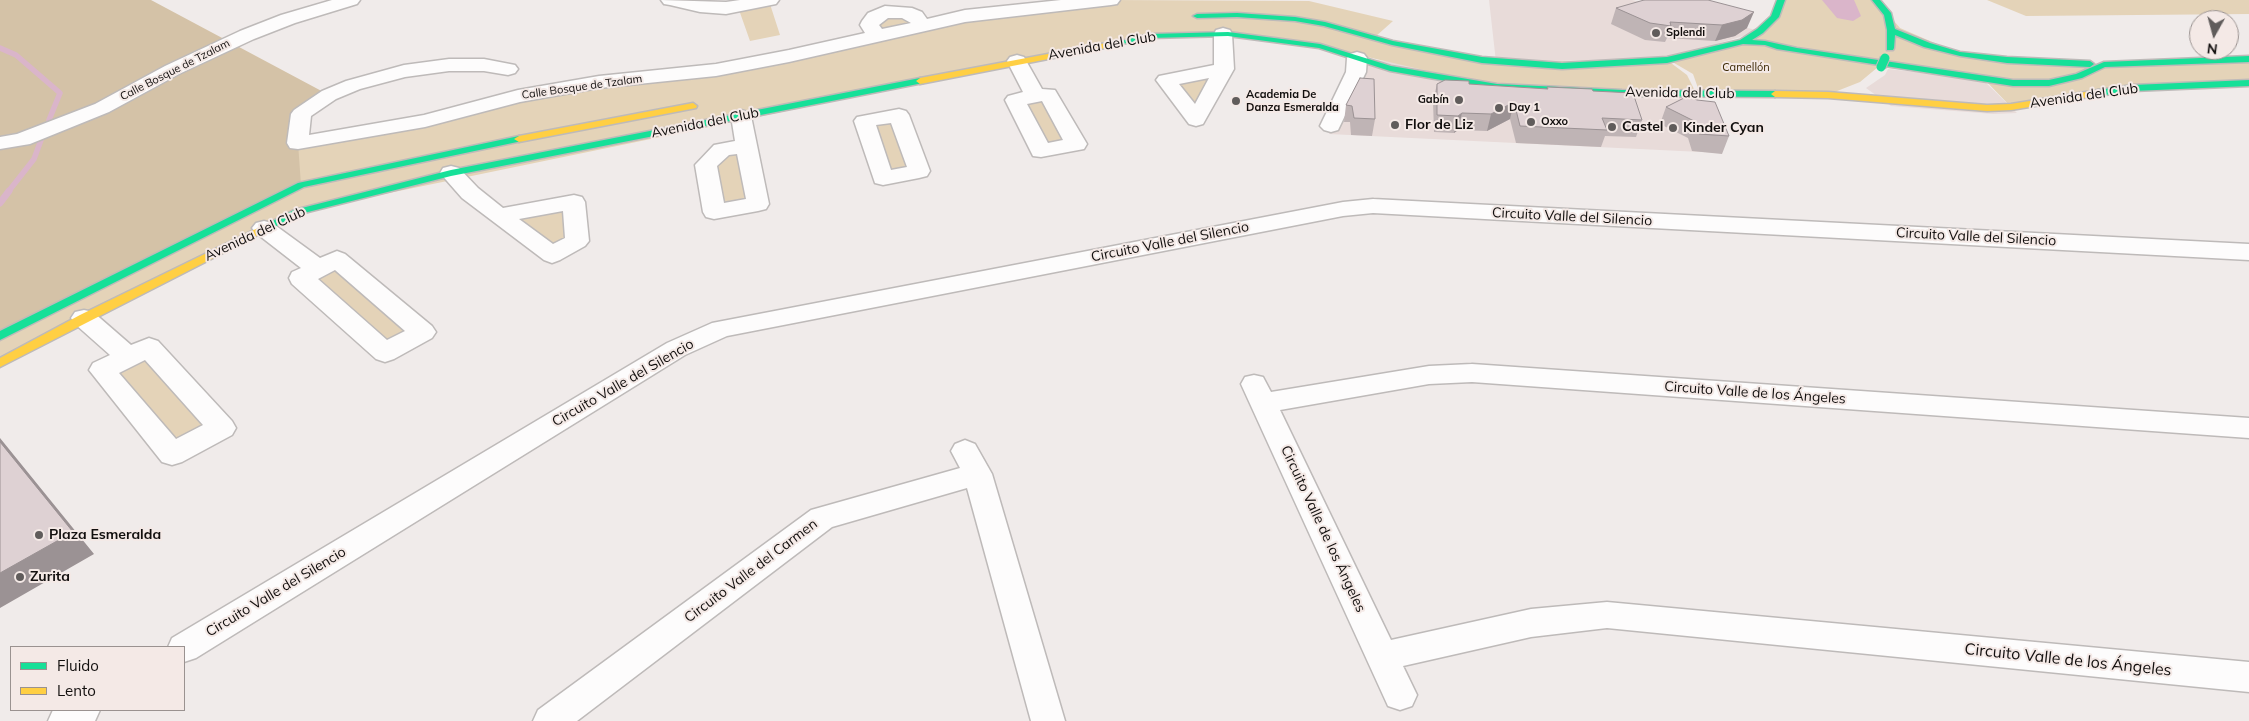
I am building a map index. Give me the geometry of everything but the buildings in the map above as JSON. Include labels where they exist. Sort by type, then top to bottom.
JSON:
[{"type":"street","name":"Calle Bosque de Tzalam","points":[[0,143],[22,138],[102,108],[172,70],[247,34],[288,19],[351,0]]},
{"type":"street","points":[[670,0],[721,8],[738,7],[770,0]]},
{"type":"street","name":"Calle Bosque de Tzalam","points":[[508,69],[484,65],[449,65],[404,70],[353,85],[329,95],[301,114],[298,143],[425,121],[518,96],[599,82],[716,70],[789,56],[922,25],[984,14],[1111,0]]},
{"type":"street","points":[[1743,42],[1756,38],[1760,31],[1775,16],[1782,0]]},
{"type":"street","points":[[1876,0],[1888,15],[1892,45],[1880,66]]},
{"type":"street","points":[[876,35],[869,25],[886,6],[915,16],[922,25]]},
{"type":"street","name":"Avenida del Club","points":[[1184,18],[1237,15],[1295,19],[1325,24],[1392,43],[1496,62],[1562,66],[1667,60],[1743,42],[2013,83],[2049,83],[2079,76],[2104,65],[2249,59]]},
{"type":"street","points":[[1138,23],[1150,36]]},
{"type":"street","points":[[1891,30],[1927,45],[1960,54],[2006,60],[2104,65]]},
{"type":"street","points":[[1223,34],[1224,69]]},
{"type":"street","name":"Avenida del Club","points":[[0,363],[84,318],[297,212],[451,173],[741,116],[805,99],[868,91],[1150,36],[1223,34],[1320,46],[1390,68],[1497,86],[1622,93],[1696,88],[1987,108],[2011,107],[2133,88],[2249,83]]},
{"type":"street","points":[[1331,126],[1356,72],[1357,58]]},
{"type":"street","points":[[1667,60],[1685,70]]},
{"type":"street","points":[[1017,61],[1035,96]]},
{"type":"street","points":[[1828,96],[1853,89],[1885,100]]},
{"type":"street","points":[[868,91],[881,118]]},
{"type":"street","name":"Avenida del Club","points":[[0,336],[301,185],[517,138],[702,105]]},
{"type":"street","points":[[741,116],[746,146]]},
{"type":"street","points":[[451,173],[470,193],[499,216]]},
{"type":"street","name":"Circuito Valle del Silencio","points":[[185,647],[676,348],[721,329],[1343,209],[1372,206],[2249,252]]},
{"type":"street","points":[[264,228],[319,269]]},
{"type":"street","points":[[337,259],[423,332],[386,353],[301,278],[319,269],[337,259]]},
{"type":"street","points":[[84,318],[128,358]]},
{"type":"street","name":"Circuito Valle de los Ángeles","points":[[1400,695],[1259,394],[1429,375],[1472,373],[2249,428]]},
{"type":"street","name":"Circuito Valle del Carmen","points":[[550,721],[822,518],[972,462],[1048,721]]},
{"type":"street","name":"Circuito Valle de los Ángeles","points":[[1382,656],[1531,623],[1607,615],[2249,677]]},
{"type":"street","points":[[65,721],[81,711]]},
{"type":"shaded area","points":[[0,0],[151,0],[329,95],[314,104],[298,143],[301,185],[0,336]]},
{"type":"shaded area","name":"Splendi","points":[[1489,0],[1632,0],[1760,31],[1667,59],[1496,62]]},
{"type":"shaded area","points":[[1822,0],[1854,0],[1861,16],[1853,21],[1837,18]]},
{"type":"shaded area","points":[[1357,58],[1698,94],[1722,153],[1329,134]]},
{"type":"shaded area","points":[[1888,69],[1982,79],[2017,113],[1993,114],[1891,106],[1866,88],[1885,75]]},
{"type":"green space","points":[[1111,0],[1309,1],[1393,21],[1375,37],[1496,62],[1667,60],[1687,75],[1696,93],[1497,87],[1320,46],[1228,34],[1150,36],[297,212],[0,363],[0,336],[298,143],[518,96],[716,70],[875,35],[869,25],[885,12],[922,25]]},
{"type":"green space","name":"Camellón","points":[[1781,0],[1876,0],[1900,28],[1960,54],[2104,65],[2249,59],[2249,83],[2132,87],[2011,107],[1983,78],[1878,67],[1860,82],[1827,95],[1697,93],[1698,88],[1693,74],[1669,60],[1756,38]]},
{"type":"green space","points":[[1987,0],[2249,0],[2249,14],[2239,14],[2239,10],[2189,10],[2189,15],[2026,16]]},
{"type":"green space","points":[[769,1],[780,35],[750,41],[738,7]]},
{"type":"green space","points":[[1224,69],[1196,120],[1166,80]]},
{"type":"green space","points":[[1048,94],[1076,144],[1041,151],[1015,100]]},
{"type":"green space","points":[[899,115],[919,171],[883,178],[864,121]]},
{"type":"green space","points":[[746,146],[758,204],[714,212],[706,165]]},
{"type":"green space","points":[[574,202],[577,241],[552,255],[499,216]]},
{"type":"green space","points":[[338,260],[423,332],[385,353],[301,278]]},
{"type":"green space","points":[[149,347],[222,428],[172,454],[102,370]]},
{"type":"waterway","points":[[0,48],[16,55],[60,93],[49,120]]},
{"type":"waterway","points":[[8,192],[34,159],[41,140]]},
{"type":"waterway","points":[[0,203],[9,191]]},
{"type":"traffic: fast","points":[[1743,42],[1760,31],[1775,17],[1781,0]]},
{"type":"traffic: fast","points":[[1876,0],[1888,15],[1891,30],[1890,48]]},
{"type":"traffic: fast","points":[[1197,16],[1237,15],[1295,19],[1325,24],[1392,43],[1482,60],[1562,66],[1667,60],[1743,42],[1765,43],[1794,49]]},
{"type":"traffic: fast","points":[[1891,30],[1927,45],[1960,54],[2007,60],[2090,64]]},
{"type":"traffic: fast","points":[[1117,43],[1150,36],[1228,34],[1320,46],[1390,68],[1497,87],[1622,93],[1775,94]]},
{"type":"traffic: fast","points":[[1777,47],[2013,83],[2049,83],[2079,76],[2104,65],[2249,59]]},
{"type":"traffic: fast","points":[[1881,67],[1885,58]]},
{"type":"traffic: fast","points":[[264,228],[297,212],[451,173],[920,81]]},
{"type":"traffic: fast","points":[[2098,93],[2133,88],[2249,83]]},
{"type":"traffic: fast","points":[[0,336],[301,185],[519,139]]},
{"type":"traffic: slow","points":[[920,81],[1117,43]]},
{"type":"traffic: slow","points":[[1775,94],[1828,95],[1987,108],[2011,107],[2098,93]]},
{"type":"traffic: slow","points":[[519,139],[693,106]]},
{"type":"traffic: slow","points":[[0,363],[84,318],[264,228]]},
{"type":"place","name":"Splendi","points":[[1656,33]]},
{"type":"place","name":"Gabín","points":[[1459,100]]},
{"type":"place","name":"Academia De Danza Esmeralda","points":[[1236,101]]},
{"type":"place","name":"Day 1","points":[[1499,108]]},
{"type":"place","name":"Oxxo","points":[[1531,122]]},
{"type":"place","name":"Flor de Liz","points":[[1395,125]]},
{"type":"place","name":"Castel","points":[[1612,127]]},
{"type":"place","name":"Kinder Cyan","points":[[1673,128]]},
{"type":"place","name":"Plaza Esmeralda","points":[[39,535]]},
{"type":"place","name":"Zurita","points":[[20,577]]}]
